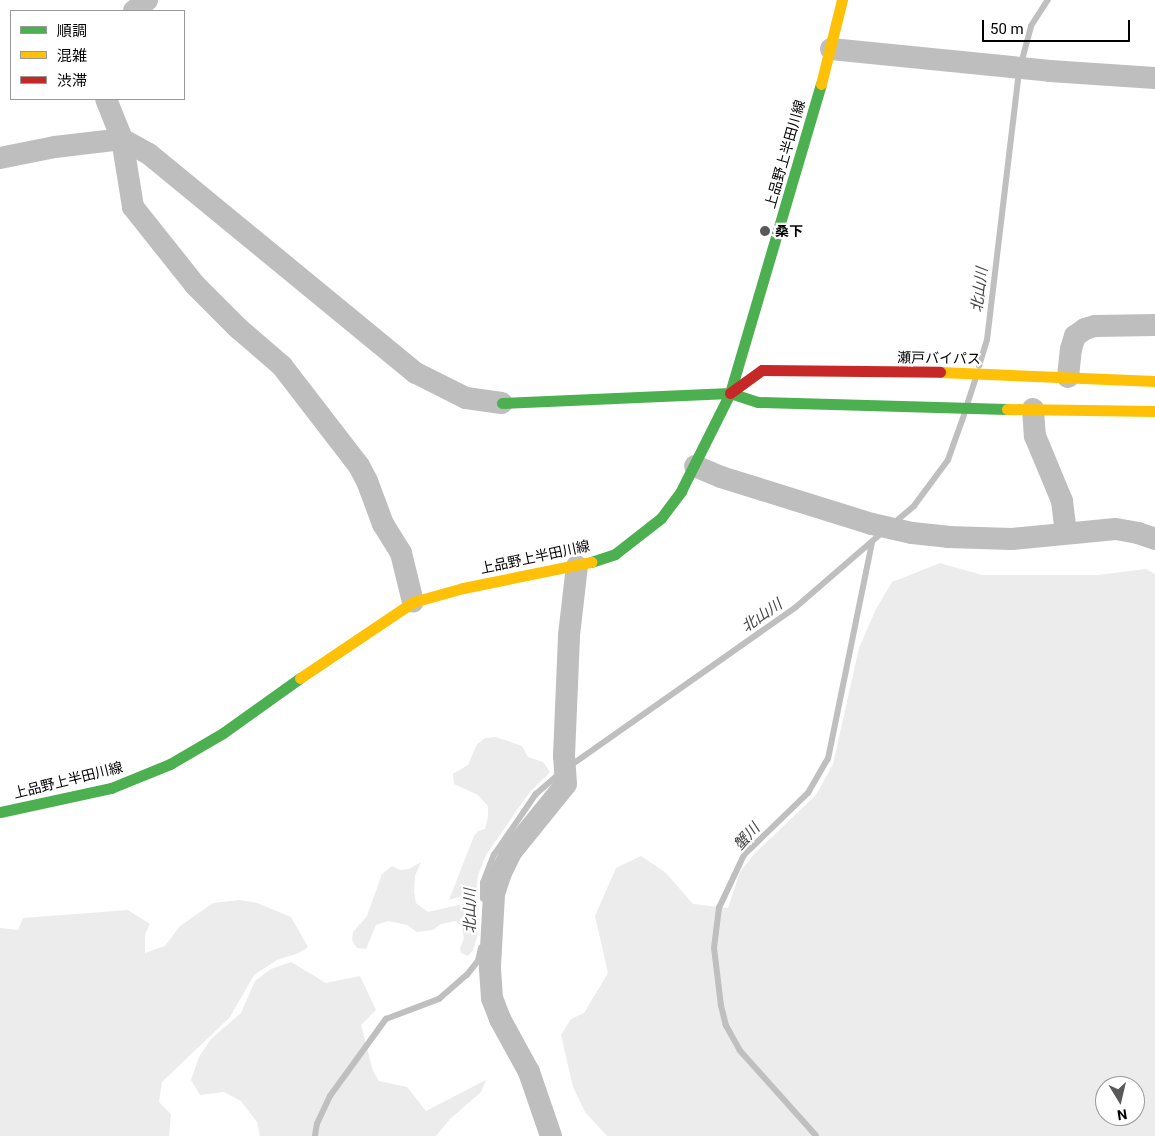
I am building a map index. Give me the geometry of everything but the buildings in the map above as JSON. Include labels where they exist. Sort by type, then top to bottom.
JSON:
[{"type":"main road","name":"上品野上半田川線","points":[[0,812],[111,788],[170,764],[223,733],[355,640],[413,602],[463,588],[577,566],[615,554],[661,518],[681,491],[730,393],[831,49],[842,0]]},
{"type":"main road","name":"瀬戸バイパス","points":[[730,393],[762,370],[954,372],[1155,381]]},
{"type":"main road","points":[[502,403],[730,393],[758,402],[942,408],[1155,411]]},
{"type":"street","points":[[135,10],[147,0]]},
{"type":"street","points":[[831,49],[1050,71],[1155,78]]},
{"type":"street","points":[[106,100],[122,139],[133,207],[195,285],[238,328],[287,372],[359,466],[367,480],[383,524],[401,553],[413,602]]},
{"type":"street","points":[[0,158],[55,147],[122,139],[149,154],[416,373],[466,398],[502,403]]},
{"type":"street","points":[[1068,377],[1071,349],[1075,336],[1085,328],[1095,326],[1155,325]]},
{"type":"street","points":[[1033,409],[1035,436],[1062,501],[1066,533]]},
{"type":"street","points":[[694,466],[721,477],[872,524],[912,533],[948,538],[1004,539],[1116,529],[1138,533],[1155,539]]},
{"type":"street","points":[[552,1136],[529,1072],[500,1020],[492,998],[490,966],[494,894],[500,875],[512,852],[566,784],[564,756],[569,635],[577,566]]},
{"type":"shaded area","points":[[940,563],[982,575],[1098,575],[1146,569],[1155,574],[1155,1136],[607,1136],[585,1112],[573,1087],[561,1035],[571,1019],[584,1013],[608,973],[595,916],[616,868],[641,856],[666,873],[693,904],[728,908],[740,872],[755,853],[816,795],[833,764],[859,648],[876,609],[892,582]]},
{"type":"shaded area","points":[[496,737],[522,746],[528,757],[543,762],[550,772],[529,793],[486,855],[478,875],[476,892],[449,900],[474,836],[478,831],[485,829],[488,817],[488,806],[478,795],[454,784],[453,774],[468,765],[477,744],[485,738]]},
{"type":"shaded area","points":[[421,862],[415,876],[414,892],[416,903],[428,912],[476,901],[478,934],[473,950],[468,956],[461,953],[460,948],[464,938],[462,927],[456,921],[441,924],[433,930],[417,932],[407,925],[388,921],[376,925],[366,949],[357,948],[352,940],[353,932],[367,916],[382,874],[392,866],[400,870],[409,869]]},
{"type":"shaded area","points":[[240,900],[257,903],[291,917],[308,947],[299,953],[277,960],[254,975],[230,1017],[162,1082],[159,1102],[171,1114],[169,1136],[0,1136],[0,928],[18,930],[23,918],[128,910],[150,924],[145,934],[145,953],[165,946],[180,926],[213,903]]},
{"type":"shaded area","points":[[291,962],[326,983],[360,976],[376,1010],[361,1025],[373,1071],[379,1081],[407,1087],[426,1111],[486,1080],[481,1092],[450,1119],[436,1136],[260,1136],[257,1122],[241,1101],[224,1092],[200,1095],[191,1080],[199,1057],[211,1039],[241,1013],[255,981],[271,969]]},
{"type":"waterway","name":"北山川","points":[[1021,64],[1031,26],[1048,0]]},
{"type":"waterway","name":"北山川","points":[[979,366],[987,340],[1019,73]]},
{"type":"waterway","name":"北山川","points":[[968,402],[975,380]]},
{"type":"waterway","name":"北山川","points":[[894,523],[914,506],[948,460],[964,415]]},
{"type":"waterway","name":"北山川","points":[[570,766],[796,607],[883,532]]},
{"type":"waterway","name":"蟹川","points":[[816,1136],[740,1051],[726,1026],[721,1006],[714,948],[719,908],[744,855],[808,793],[828,759],[872,542]]},
{"type":"waterway","name":"北山川","points":[[483,899],[483,883],[494,855],[536,794],[559,774]]},
{"type":"waterway","name":"北山川","points":[[315,1136],[317,1124],[330,1096],[386,1019],[439,999],[467,975],[478,961],[481,948]]},
{"type":"traffic: fast","points":[[591,562],[615,554],[661,518],[681,491],[730,393],[821,84]]},
{"type":"traffic: fast","points":[[502,403],[730,393],[758,402],[1007,409]]},
{"type":"traffic: fast","points":[[0,812],[111,788],[170,764],[223,733],[300,678]]},
{"type":"traffic: slow","points":[[821,84],[842,0]]},
{"type":"traffic: slow","points":[[940,372],[1155,381]]},
{"type":"traffic: slow","points":[[1007,409],[1155,411]]},
{"type":"traffic: slow","points":[[300,678],[413,602],[463,588],[591,562]]},
{"type":"traffic: jam","points":[[730,393],[762,370],[940,372]]},
{"type":"place","name":"桑下","points":[[765,231]]}]
